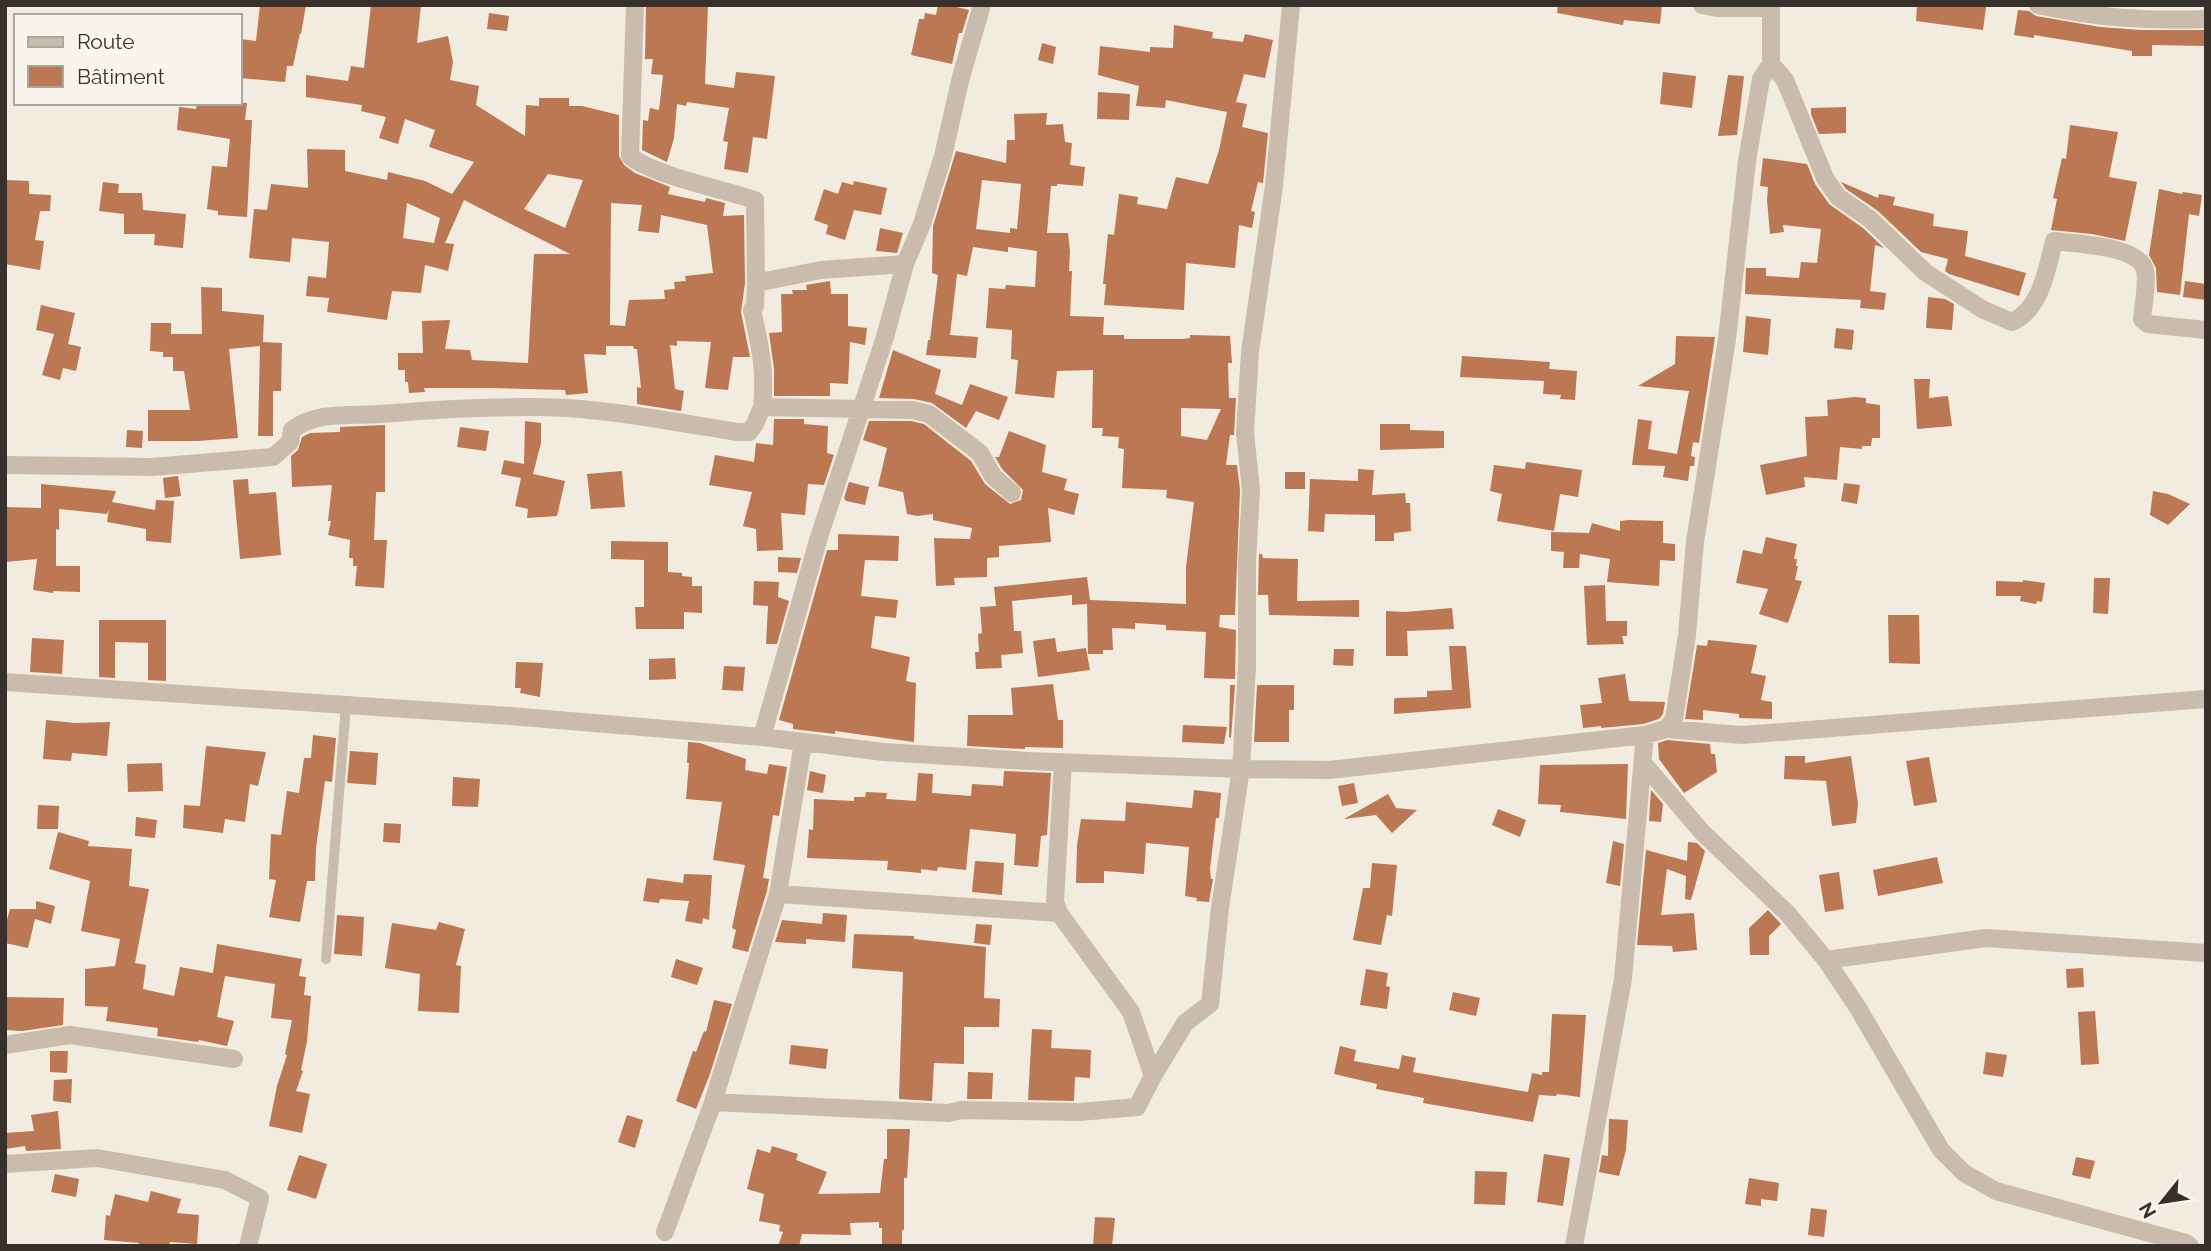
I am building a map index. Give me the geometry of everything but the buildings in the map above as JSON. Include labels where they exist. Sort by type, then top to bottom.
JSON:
[{"type":"street","points":[[5,465],[152,467],[273,457],[290,442],[292,430],[304,421],[317,417],[388,412],[565,408],[749,432],[762,407],[765,381],[752,310],[755,306],[756,283],[755,200],[668,173],[630,156],[635,5]]},
{"type":"street","points":[[762,737],[796,612],[905,264],[922,224],[943,156],[961,77],[982,5]]},
{"type":"street","points":[[713,1102],[948,1113],[961,1110],[1079,1112],[1137,1107],[1185,1023],[1210,1004],[1220,908],[1241,769],[1251,490],[1245,433],[1250,352],[1274,186],[1291,5]]},
{"type":"street","points":[[1666,729],[1674,719],[1687,635],[1695,542],[1727,338],[1747,161],[1760,79],[1771,64],[1770,14],[1702,5]]},
{"type":"street","points":[[2038,5],[2089,16],[2162,20],[2206,19]]},
{"type":"street","points":[[1771,64],[1785,80],[1825,178],[1838,197],[1870,219],[1925,272],[1982,309],[2011,322],[2021,318],[2034,301],[2046,275],[2053,241],[2118,249],[2141,262],[2146,271],[2142,320],[2148,324],[2206,330]]},
{"type":"street","points":[[756,283],[821,270],[905,264]]},
{"type":"street","points":[[762,407],[913,410],[929,414],[980,453],[993,476],[1012,493]]},
{"type":"street","points":[[5,682],[510,716],[762,737],[884,752],[1063,762],[1329,770],[1645,735],[1666,729],[1742,735],[2206,699]]},
{"type":"street","points":[[1574,1246],[1623,979],[1645,735]]},
{"type":"street","points":[[665,1232],[713,1102],[778,894],[803,743]]},
{"type":"street","points":[[1063,762],[1055,901],[1059,913],[1131,1012],[1153,1076]]},
{"type":"street","points":[[1643,763],[1702,832],[1788,914],[1826,960],[1858,1008],[1941,1150],[1964,1173],[1996,1191],[2189,1246]]},
{"type":"street","points":[[778,894],[1059,913]]},
{"type":"street","points":[[1826,960],[1986,938],[2206,953]]},
{"type":"street","points":[[5,1045],[69,1035],[234,1059]]},
{"type":"street","points":[[5,1164],[97,1158],[225,1180],[260,1198],[248,1246]]},
{"type":"lane","points":[[326,959],[345,705]]}]
